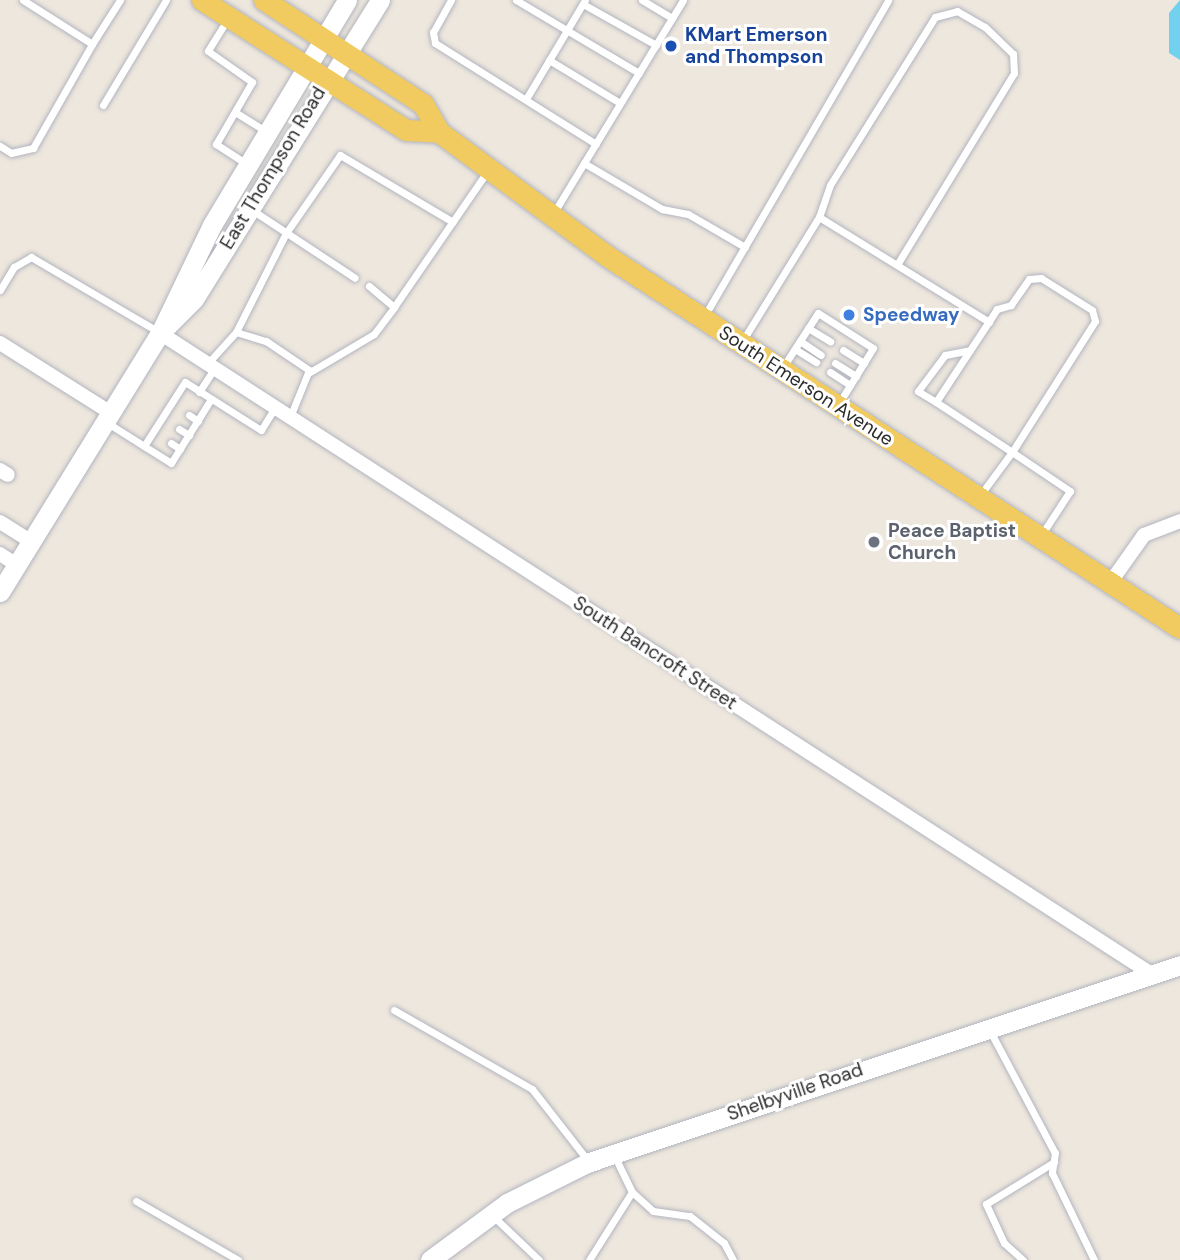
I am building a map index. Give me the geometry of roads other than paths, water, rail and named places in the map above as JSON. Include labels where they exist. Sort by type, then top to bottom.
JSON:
[{"type":"main road","points":[[202,0],[406,130],[439,132]]},
{"type":"main road","name":"South Emerson Avenue","points":[[264,0],[423,104],[439,132],[553,215],[703,318],[1180,628]]},
{"type":"main road","name":"East Thompson Road","points":[[160,333],[194,299],[249,208],[318,73],[327,40],[347,0]]},
{"type":"main road","name":"East Thompson Road","points":[[0,592],[160,333],[172,297],[268,133],[318,73],[346,53],[380,0]]},
{"type":"main road","name":"Shelbyville Road","points":[[430,1260],[491,1214],[589,1163],[988,1027],[1180,965]]},
{"type":"street","name":"South Bancroft Street","points":[[160,333],[1150,973]]},
{"type":"street","points":[[0,343],[108,418]]},
{"type":"street","points":[[1110,583],[1144,534],[1180,521]]},
{"type":"street","points":[[0,522],[31,541]]},
{"type":"street","points":[[0,554],[17,565]]},
{"type":"lane","points":[[23,0],[92,44]]},
{"type":"lane","points":[[0,146],[11,153],[33,148],[120,0]]},
{"type":"lane","points":[[103,105],[166,0]]},
{"type":"lane","points":[[451,0],[433,32],[435,43],[596,144]]},
{"type":"lane","points":[[516,0],[639,73]]},
{"type":"lane","points":[[642,0],[672,18]]},
{"type":"lane","points":[[553,215],[683,0]]},
{"type":"lane","points":[[703,318],[888,0]]},
{"type":"lane","points":[[526,99],[584,2],[656,45]]},
{"type":"lane","points":[[741,344],[819,218],[831,185],[935,17],[957,11],[1002,38],[1014,73],[898,263]]},
{"type":"lane","points":[[229,17],[208,51],[252,82],[216,144],[248,165]]},
{"type":"lane","points":[[549,60],[620,103]]},
{"type":"lane","points":[[235,112],[268,133]]},
{"type":"lane","points":[[199,392],[211,366],[236,332],[286,233],[340,155],[453,222]]},
{"type":"lane","points":[[584,163],[662,209],[688,214],[745,247]]},
{"type":"lane","points":[[290,417],[310,372],[374,334],[489,168]]},
{"type":"lane","points":[[249,208],[355,278]]},
{"type":"lane","points":[[819,218],[898,263],[989,322]]},
{"type":"lane","points":[[0,290],[15,267],[31,257],[160,333]]},
{"type":"lane","points":[[936,402],[989,322],[1035,277],[1095,316],[1012,452],[979,498]]},
{"type":"lane","points":[[369,286],[394,307]]},
{"type":"lane","points":[[781,370],[818,313],[873,348],[837,406]]},
{"type":"lane","points":[[808,328],[830,341]]},
{"type":"lane","points":[[236,332],[259,337],[310,372]]},
{"type":"lane","points":[[800,341],[821,355]]},
{"type":"lane","points":[[795,349],[816,362]]},
{"type":"lane","points":[[971,349],[945,355],[918,391],[1070,491],[1040,537]]},
{"type":"lane","points":[[844,350],[864,363]]},
{"type":"lane","points":[[835,363],[856,376]]},
{"type":"lane","points":[[830,372],[850,385]]},
{"type":"lane","points":[[144,446],[156,433],[185,383],[261,430],[276,407]]},
{"type":"lane","points":[[108,418],[171,463],[211,399]]},
{"type":"lane","points":[[188,415],[198,421]]},
{"type":"lane","points":[[180,429],[189,435]]},
{"type":"lane","points":[[171,443],[180,449]]},
{"type":"lane","points":[[394,1010],[532,1089],[589,1163]]},
{"type":"lane","points":[[988,1027],[1054,1161],[1052,1173],[1094,1260]]},
{"type":"lane","points":[[614,1154],[632,1192],[653,1211],[690,1216],[724,1243],[733,1260]]},
{"type":"lane","points":[[1023,1260],[1004,1243],[986,1204],[1054,1161]]},
{"type":"lane","points":[[589,1260],[632,1192]]},
{"type":"lane","points":[[136,1201],[238,1260]]},
{"type":"lane","points":[[491,1214],[539,1260]]},
{"type":"water","points":[[1180,0],[1180,60],[1169,53],[1169,13]]},
{"type":"place","name":"KMart Emerson and Thompson","points":[[671,46]]},
{"type":"place","name":"Speedway","points":[[849,315]]},
{"type":"place","name":"Peace Baptist Church","points":[[874,542]]}]
